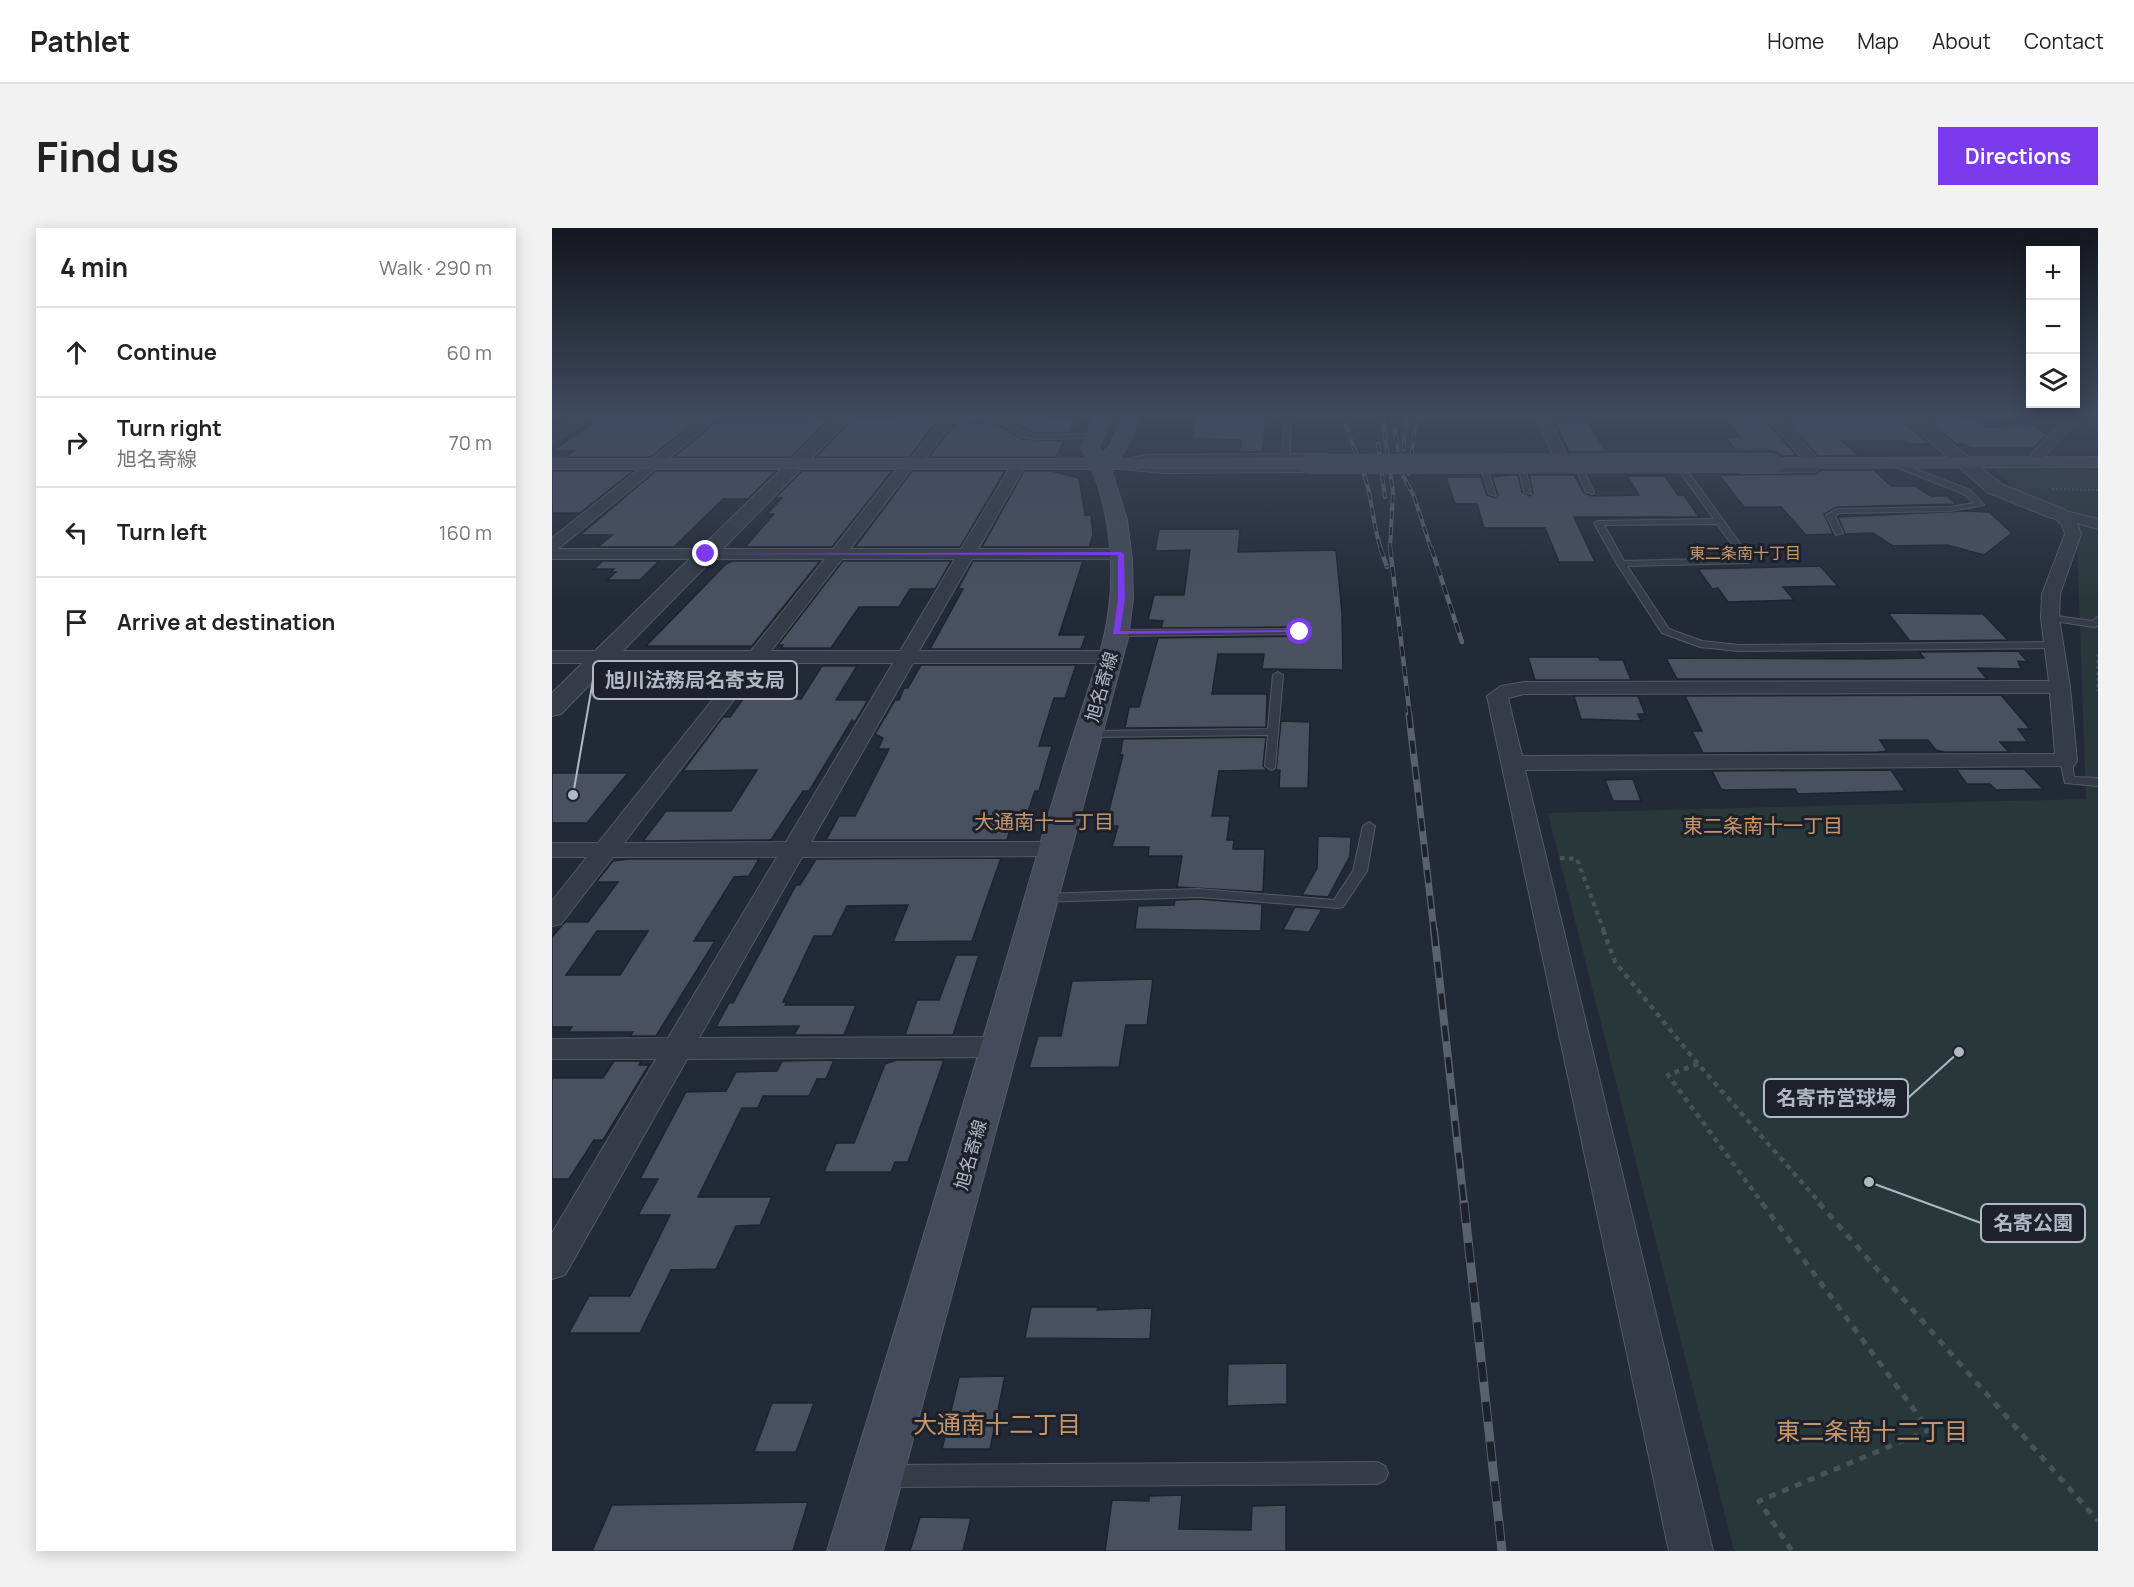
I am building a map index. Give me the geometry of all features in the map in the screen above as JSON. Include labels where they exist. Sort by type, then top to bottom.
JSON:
[{"type":"main road","name":"旭名寄線","points":[[855,1551],[1114,645],[1122,599],[1121,554],[1105,478]]},
{"type":"street","points":[[552,546],[638,478]]},
{"type":"street","points":[[552,708],[783,478]]},
{"type":"street","points":[[552,918],[900,478]]},
{"type":"street","points":[[552,1264],[1011,478]]},
{"type":"street","points":[[1982,478],[1994,488],[2058,514],[2098,524]]},
{"type":"street","points":[[1512,763],[2066,760],[2060,687],[2052,645],[2050,618],[2051,594],[2073,534],[2069,523],[2058,514]]},
{"type":"street","points":[[552,554],[1121,554]]},
{"type":"street","points":[[552,657],[906,656],[1114,645]]},
{"type":"street","points":[[1691,1551],[1497,696],[1508,690],[2060,687]]},
{"type":"street","points":[[552,850],[1054,849]]},
{"type":"street","points":[[552,1048],[1000,1047]]},
{"type":"lane","points":[[1487,478],[1493,494]]},
{"type":"lane","points":[[1524,478],[1528,492]]},
{"type":"lane","points":[[1583,478],[1590,492]]},
{"type":"lane","points":[[1621,564],[1748,560],[1688,478]]},
{"type":"lane","points":[[1839,533],[1830,515],[1837,511],[1950,509],[1980,505],[1967,492],[1931,478]]},
{"type":"lane","points":[[1720,521],[1598,523],[1621,564],[1665,631],[1700,645],[1739,648],[2052,645]]},
{"type":"lane","points":[[2050,618],[2094,624],[2098,620]]},
{"type":"lane","points":[[1114,645],[1300,632]]},
{"type":"lane","points":[[1271,766],[1278,675]]},
{"type":"lane","points":[[1088,734],[1272,732]]},
{"type":"lane","points":[[2066,760],[2069,780],[2098,782]]},
{"type":"lane","points":[[1040,898],[1199,893],[1338,904],[1360,871],[1369,825]]},
{"type":"lane","points":[[877,1476],[1377,1473]]},
{"type":"path","points":[[2098,654],[2098,691]]},
{"type":"path","points":[[1532,856],[1577,859],[1615,962],[1698,1064],[2098,1521]]},
{"type":"path","points":[[1698,1064],[1668,1075],[1929,1430],[1759,1501],[1792,1551]]},
{"type":"shaded area","points":[[2003,478],[2098,478],[2098,1551],[1734,1551],[1548,813],[2086,799],[2076,513],[2016,490]]},
{"type":"building","points":[[552,478],[624,478],[580,513],[552,513]]},
{"type":"building","points":[[648,478],[769,478],[748,499],[723,499],[674,547],[598,547],[612,535],[580,535]]},
{"type":"building","points":[[795,478],[887,478],[832,547],[745,547],[774,514],[767,514],[782,498],[775,498]]},
{"type":"building","points":[[907,478],[1001,478],[960,547],[855,547]]},
{"type":"building","points":[[1020,478],[1079,478],[1085,515],[1091,515],[1093,535],[1089,547],[982,547]]},
{"type":"building","points":[[1446,478],[1481,478],[1487,495],[1495,498],[1498,495],[1492,478],[1519,478],[1522,492],[1530,496],[1533,494],[1530,478],[1576,478],[1584,493],[1592,496],[1639,495],[1628,478],[1666,478],[1678,495],[1684,495],[1699,517],[1574,517],[1595,562],[1559,562],[1545,528],[1484,528],[1477,504],[1455,504]]},
{"type":"building","points":[[1721,478],[1882,478],[1891,486],[1915,486],[1931,496],[1947,496],[1956,504],[1837,507],[1824,514],[1833,534],[1806,535],[1781,507],[1744,507]]},
{"type":"building","points":[[1964,511],[1989,512],[2012,533],[1984,555],[1947,545],[1893,546],[1873,533],[1845,534],[1838,517]]},
{"type":"building","points":[[1159,529],[1240,529],[1238,552],[1336,550],[1342,613],[1343,670],[1262,669],[1264,654],[1218,654],[1212,694],[1267,694],[1266,727],[1125,728],[1129,707],[1139,707],[1158,638],[1303,636],[1307,632],[1300,627],[1161,628],[1163,621],[1148,620],[1154,595],[1184,595],[1190,550],[1155,551]]},
{"type":"building","points":[[603,561],[659,561],[640,580],[607,580],[616,572],[611,572],[614,569],[594,569]]},
{"type":"building","points":[[733,561],[820,561],[752,646],[646,646],[726,564]]},
{"type":"building","points":[[843,561],[951,561],[935,589],[910,589],[899,607],[859,607],[831,648],[781,648],[783,645],[778,645]]},
{"type":"building","points":[[973,561],[1083,561],[1059,635],[1086,635],[1081,649],[930,649],[963,589],[958,589]]},
{"type":"building","points":[[1820,566],[1838,586],[1783,587],[1794,600],[1728,602],[1718,588],[1712,589],[1698,569]]},
{"type":"building","points":[[1888,613],[1983,614],[2008,640],[1910,641]]},
{"type":"building","points":[[2018,651],[2028,662],[2018,661],[2021,669],[1978,668],[1987,679],[1677,679],[1666,658],[1924,658],[1919,652]]},
{"type":"building","points":[[1528,657],[1598,657],[1600,660],[1623,660],[1631,680],[1535,680]]},
{"type":"building","points":[[921,665],[1076,665],[1065,698],[1054,698],[1039,746],[1052,746],[1039,791],[1035,791],[1021,833],[1009,833],[1007,840],[826,840],[839,816],[855,816],[889,749],[878,749],[883,738],[875,734],[895,700],[899,700],[904,688],[908,688]]},
{"type":"building","points":[[822,666],[857,666],[836,700],[868,700],[855,722],[852,720],[809,791],[803,791],[771,840],[643,841],[666,811],[731,811],[757,770],[683,771],[723,717],[730,717],[743,699],[801,699]]},
{"type":"building","points":[[2001,695],[2030,729],[2018,729],[2028,742],[2000,742],[2009,752],[1944,752],[1936,750],[1928,740],[1880,740],[1887,751],[1703,753],[1692,731],[1702,731],[1685,696]]},
{"type":"building","points":[[1574,696],[1638,696],[1645,714],[1638,714],[1641,721],[1581,719]]},
{"type":"building","points":[[1281,721],[1310,722],[1308,788],[1279,788],[1280,770],[1276,770]]},
{"type":"building","points":[[1266,737],[1263,766],[1267,770],[1219,771],[1212,816],[1230,816],[1227,840],[1234,840],[1233,849],[1265,849],[1263,892],[1177,887],[1182,856],[1148,856],[1149,847],[1112,847],[1118,826],[1105,826],[1123,755],[1120,755],[1123,739]]},
{"type":"building","points":[[1956,769],[2024,769],[2043,789],[1996,790],[1990,784],[1967,784]]},
{"type":"building","points":[[1891,770],[1905,791],[1798,794],[1795,789],[1724,790],[1721,789],[1712,771]]},
{"type":"building","points":[[552,773],[628,773],[587,823],[552,823]]},
{"type":"building","points":[[1633,779],[1641,801],[1613,801],[1605,780]]},
{"type":"building","points":[[1318,836],[1351,837],[1350,856],[1328,897],[1302,895],[1317,868]]},
{"type":"building","points":[[1001,858],[972,941],[893,942],[908,905],[847,906],[832,936],[814,936],[783,1002],[787,1002],[785,1005],[856,1005],[844,1035],[794,1035],[799,1026],[716,1027],[729,1003],[733,1003],[796,885],[800,885],[816,859]]},
{"type":"building","points":[[759,859],[749,876],[734,877],[694,941],[715,941],[656,1036],[630,1036],[633,1032],[568,1032],[572,1027],[552,1027],[552,937],[565,922],[588,922],[618,882],[596,882],[613,861]],"holes":[[[597,931],[648,931],[620,975],[566,975]]]},
{"type":"building","points":[[1199,899],[1262,904],[1261,931],[1135,929],[1138,906],[1174,905],[1175,900]]},
{"type":"building","points":[[1295,907],[1322,909],[1309,932],[1283,930]]},
{"type":"building","points":[[956,955],[979,955],[953,1035],[905,1035],[917,1000],[939,1000]]},
{"type":"building","points":[[1153,979],[1147,1025],[1126,1025],[1119,1067],[1029,1068],[1038,1036],[1061,1036],[1072,981]]},
{"type":"building","points":[[834,1060],[826,1079],[817,1079],[809,1096],[763,1096],[758,1108],[742,1108],[698,1197],[772,1197],[760,1225],[736,1226],[716,1269],[671,1270],[640,1333],[569,1333],[589,1296],[630,1296],[670,1215],[638,1215],[658,1179],[640,1179],[686,1092],[726,1091],[736,1072],[777,1071],[782,1061]]},
{"type":"building","points":[[896,1060],[944,1060],[908,1162],[895,1162],[891,1172],[824,1172],[836,1143],[854,1143],[885,1064]]},
{"type":"building","points":[[614,1061],[641,1061],[639,1065],[649,1065],[603,1140],[594,1140],[569,1179],[552,1179],[552,1078],[603,1078]]},
{"type":"building","points":[[1031,1307],[1098,1307],[1097,1310],[1152,1308],[1150,1339],[1025,1338]]},
{"type":"building","points":[[1287,1363],[1287,1404],[1227,1406],[1228,1364]]},
{"type":"building","points":[[1005,1376],[990,1449],[942,1449],[959,1377]]},
{"type":"building","points":[[772,1403],[814,1403],[796,1452],[754,1452]]},
{"type":"building","points":[[1182,1495],[1179,1529],[1251,1530],[1252,1506],[1286,1505],[1286,1551],[1105,1551],[1112,1500],[1149,1501],[1149,1496]]},
{"type":"building","points":[[808,1502],[793,1551],[592,1551],[612,1505]]},
{"type":"building","points":[[920,1517],[971,1518],[963,1551],[910,1551]]},
{"type":"railway","points":[[1365,478],[1381,549]]},
{"type":"railway","points":[[1382,478],[1385,497]]},
{"type":"railway","points":[[1390,548],[1393,492],[1391,478]]},
{"type":"railway","points":[[1404,478],[1414,496],[1431,549]]},
{"type":"railway","points":[[1380,547],[1387,567]]},
{"type":"railway","points":[[1431,547],[1462,642]]},
{"type":"railway","points":[[1390,548],[1410,717]]},
{"type":"railway","points":[[1409,715],[1434,931]]},
{"type":"railway","points":[[1434,930],[1464,1204]]},
{"type":"railway","points":[[1464,1203],[1502,1551]]},
{"type":"place","name":"旭川法務局名寄支局","points":[[573,795]]},
{"type":"place","name":"名寄市営球場","points":[[1959,1052]]},
{"type":"place","name":"名寄公園","points":[[1869,1182]]},
{"type":"district","name":"東二条南十丁目","points":[[1745,553]]},
{"type":"district","name":"大通南十一丁目","points":[[1044,822]]},
{"type":"district","name":"東二条南十一丁目","points":[[1763,826]]},
{"type":"district","name":"大通南十二丁目","points":[[997,1425]]},
{"type":"district","name":"東二条南十二丁目","points":[[1872,1432]]},
{"type":"route","points":[[706,554],[1121,554],[1122,599],[1116,633],[1300,632]]}]
